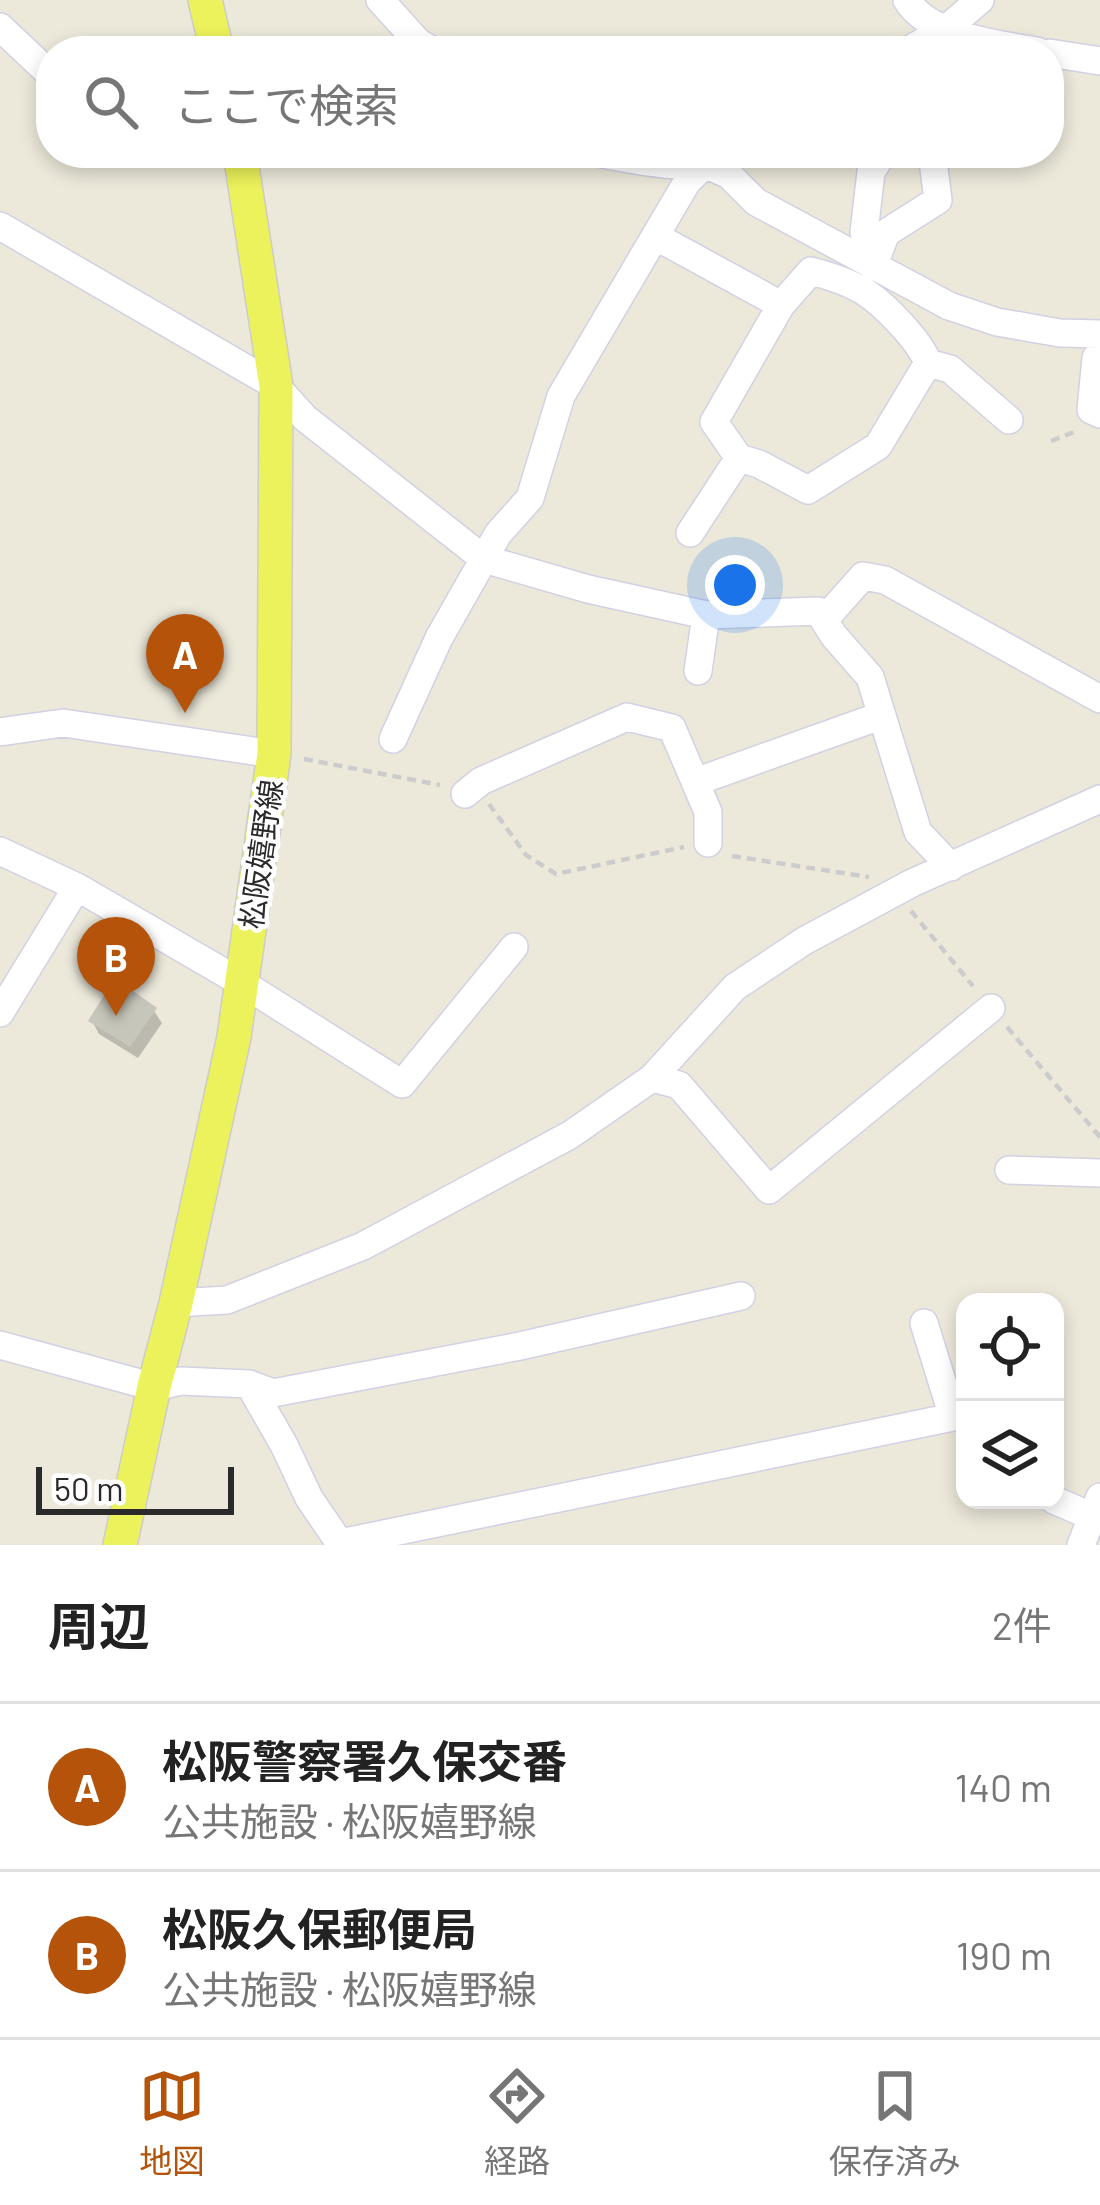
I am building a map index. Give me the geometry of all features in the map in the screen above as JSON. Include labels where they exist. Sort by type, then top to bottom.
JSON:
[{"type":"main road","points":[[205,0],[213,36]]},
{"type":"main road","name":"松阪嬉野線","points":[[120,1545],[234,1037],[274,754],[276,386],[236,168]]},
{"type":"street","points":[[380,0],[413,36]]},
{"type":"street","points":[[907,0],[915,14],[966,36]]},
{"type":"street","points":[[934,36],[980,0]]},
{"type":"street","points":[[0,27],[36,63]]},
{"type":"street","points":[[1064,56],[1100,62]]},
{"type":"street","points":[[393,739],[439,638],[498,534],[530,498],[561,396],[687,182],[704,168]]},
{"type":"street","points":[[722,168],[756,202],[877,257],[949,306],[1098,346],[1091,410],[1100,414]]},
{"type":"street","points":[[874,168],[864,232],[877,257]]},
{"type":"street","points":[[877,257],[886,233],[938,200],[934,168]]},
{"type":"street","points":[[0,226],[276,386],[305,418],[484,559],[588,589],[706,615],[818,611],[870,676],[918,832],[951,867]]},
{"type":"street","points":[[656,236],[781,305]]},
{"type":"street","points":[[812,271],[868,293],[922,348],[928,363],[878,446],[808,490],[739,458],[714,422],[781,305],[812,271]]},
{"type":"street","points":[[928,363],[950,369],[1009,420]]},
{"type":"street","points":[[690,533],[739,458]]},
{"type":"street","points":[[824,620],[862,576],[885,580],[1100,699]]},
{"type":"street","points":[[698,671],[706,615]]},
{"type":"street","points":[[695,782],[880,716]]},
{"type":"street","points":[[465,794],[481,782],[627,717],[672,728],[708,812],[707,842]]},
{"type":"street","points":[[0,733],[63,723],[274,754]]},
{"type":"street","points":[[176,1303],[227,1300],[363,1246],[570,1135],[652,1078],[735,987],[804,941],[912,883],[1100,799]]},
{"type":"street","points":[[0,851],[76,887],[242,983],[402,1084],[514,947]]},
{"type":"street","points":[[0,1013],[76,887]]},
{"type":"street","points":[[652,1078],[679,1084],[769,1190],[991,1008]]},
{"type":"street","points":[[1009,1170],[1100,1173]]},
{"type":"street","points":[[0,1345],[154,1387],[182,1381],[249,1384],[273,1393],[520,1346],[741,1296]]},
{"type":"street","points":[[249,1384],[340,1544],[953,1417],[924,1323]]},
{"type":"street","points":[[1064,1502],[1098,1511],[1082,1545]]},
{"type":"path","points":[[274,754],[432,782],[487,801],[526,854],[556,874],[707,842],[725,855],[912,883]]},
{"type":"building","points":[[115,978],[157,1008],[130,1047],[88,1021]]},
{"type":"place","name":"松阪警察署久保交番","points":[[185,713]]},
{"type":"place","name":"松阪久保郵便局","points":[[116,1016]]}]
